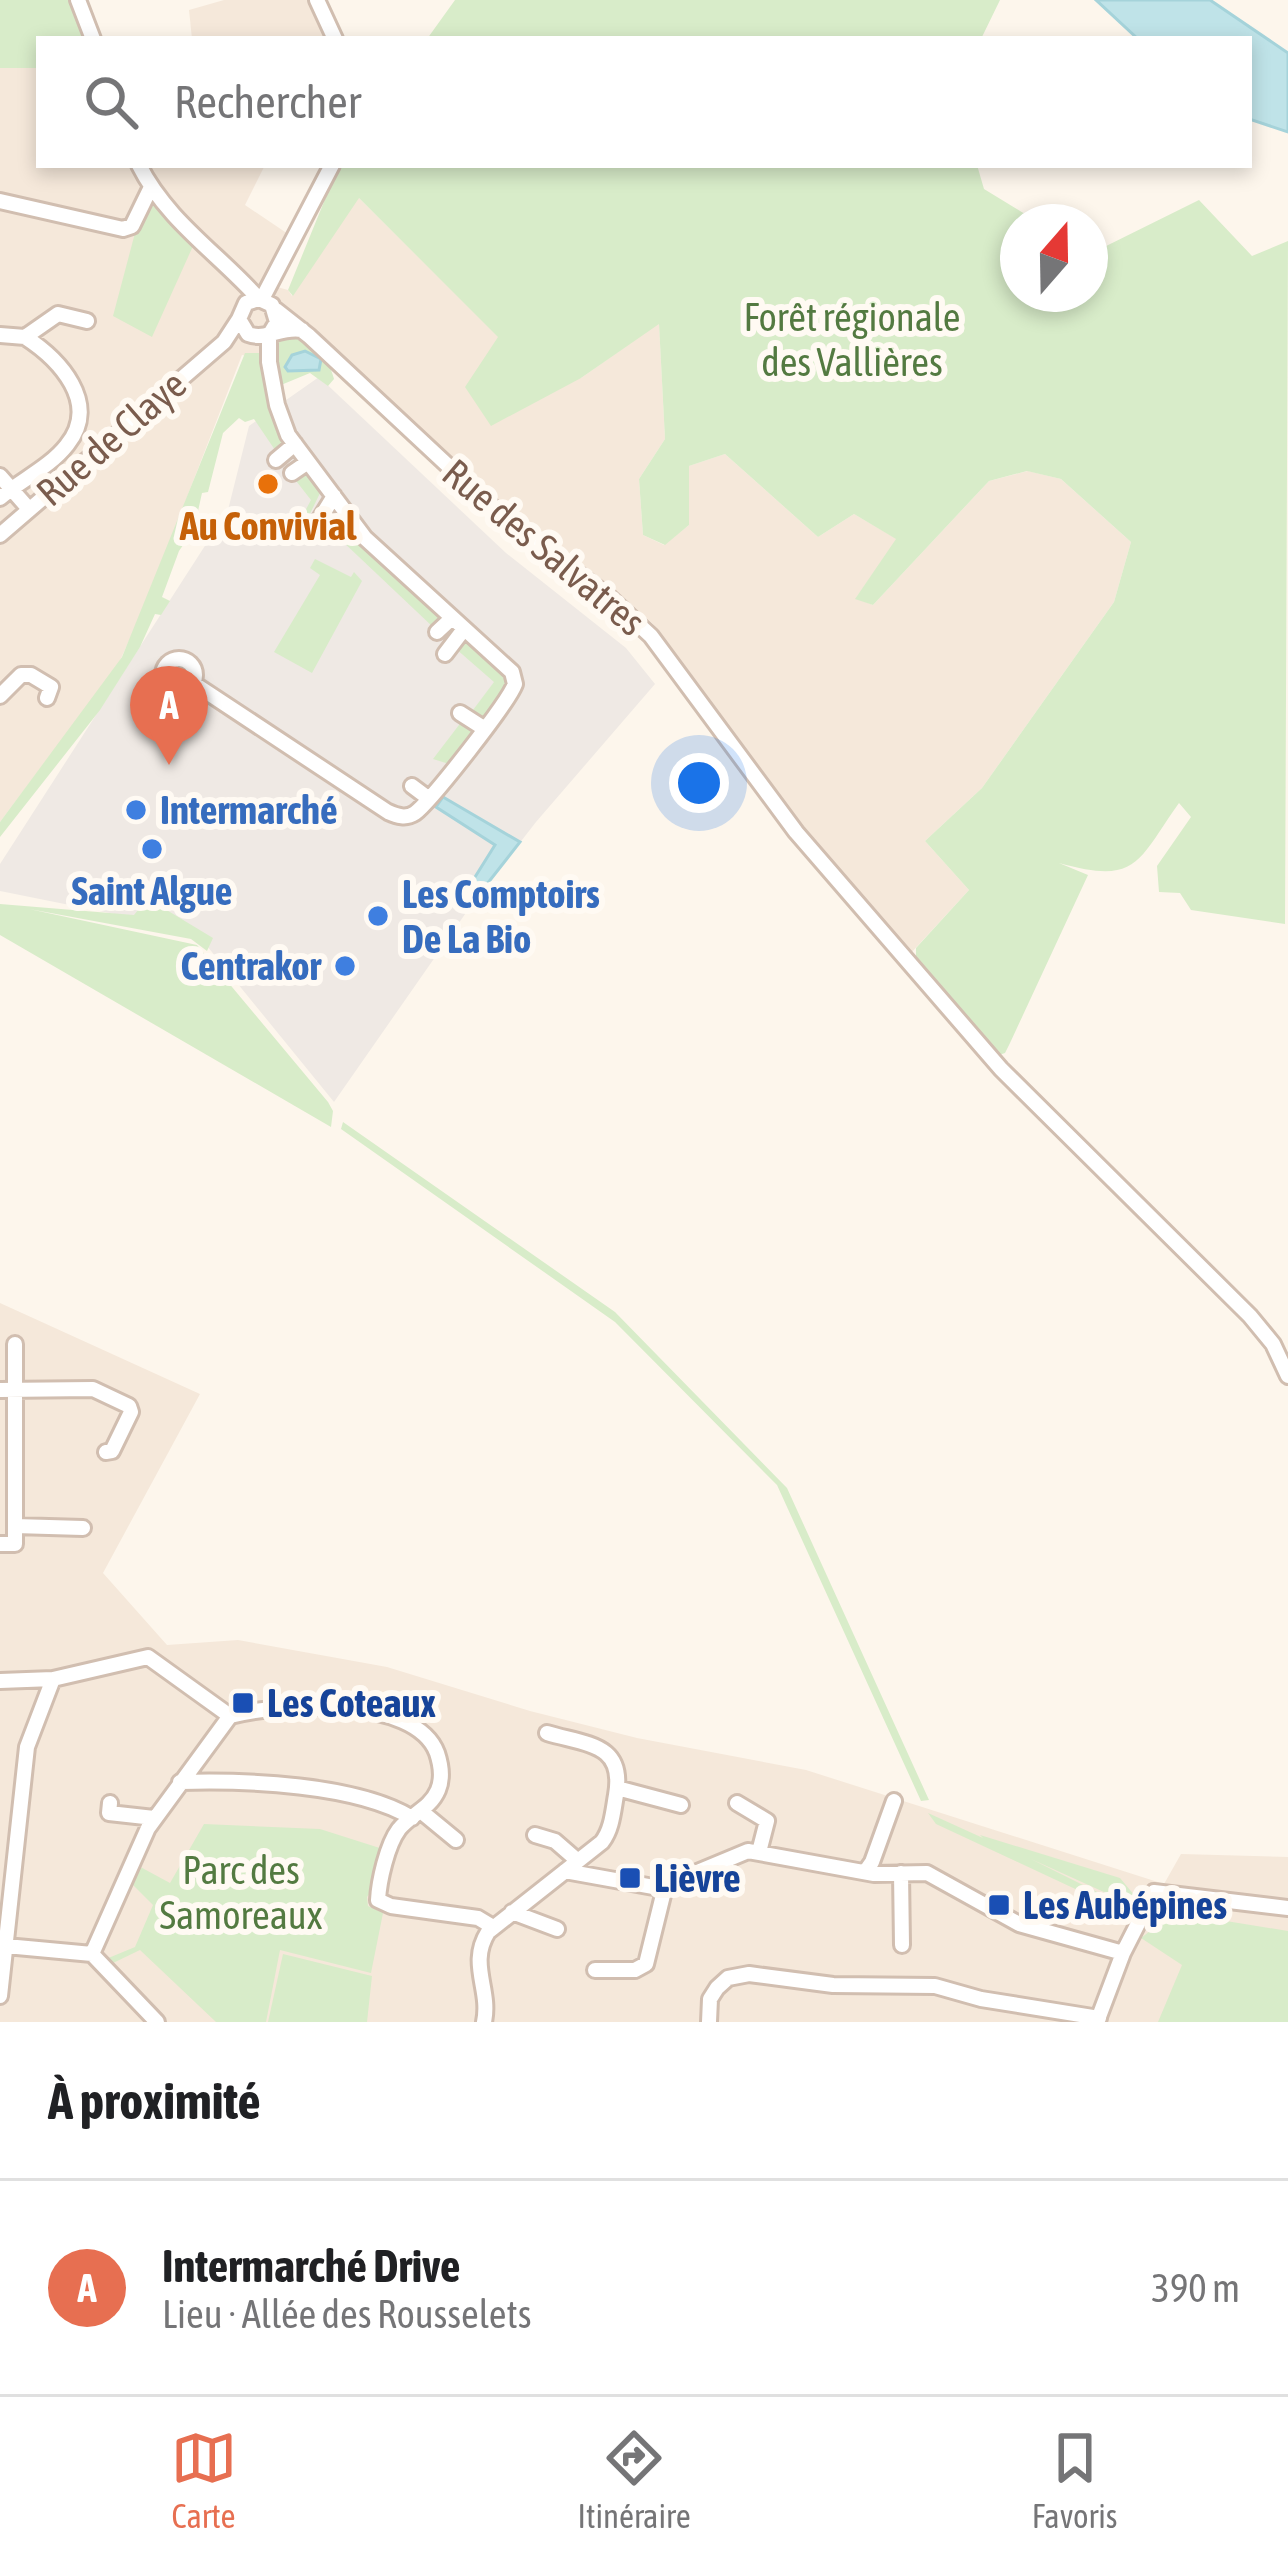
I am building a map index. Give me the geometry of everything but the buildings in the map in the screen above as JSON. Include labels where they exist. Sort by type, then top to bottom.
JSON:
[{"type":"street","points":[[78,0],[92,36]]},
{"type":"street","points":[[317,0],[334,36]]},
{"type":"street","name":"Rue des Salvatres","points":[[141,168],[205,250],[302,330],[503,517],[633,618],[674,664],[796,832],[1028,1097],[1250,1316],[1274,1344],[1288,1376]]},
{"type":"street","points":[[260,334],[277,322],[267,303],[330,168]]},
{"type":"street","points":[[0,201],[123,229],[132,226],[151,187]]},
{"type":"street","points":[[193,683],[392,815],[409,816],[428,799],[441,768],[512,699],[512,672],[365,538],[280,421],[260,334],[241,313],[244,281],[263,282],[278,273]]},
{"type":"street","points":[[241,313],[267,303]]},
{"type":"street","name":"Rue de Claye","points":[[0,535],[224,342],[241,313]]},
{"type":"street","points":[[25,337],[58,314],[87,321]]},
{"type":"street","points":[[260,334],[284,328],[302,330]]},
{"type":"street","name":"Rue de Claye","points":[[224,342],[260,334]]},
{"type":"street","points":[[0,335],[25,337],[63,368],[76,391],[78,422],[67,447],[0,498]]},
{"type":"street","points":[[276,460],[295,444]]},
{"type":"street","points":[[292,473],[308,462]]},
{"type":"street","points":[[0,476],[28,508]]},
{"type":"street","points":[[313,530],[334,496]]},
{"type":"street","points":[[437,632],[452,618]]},
{"type":"street","points":[[445,654],[464,629]]},
{"type":"street","points":[[170,688],[163,671],[178,658],[192,665],[193,683]]},
{"type":"street","points":[[0,696],[21,675],[31,675],[51,687],[47,698]]},
{"type":"street","points":[[170,688],[180,691],[193,683]]},
{"type":"street","points":[[160,706],[170,688]]},
{"type":"street","points":[[460,713],[485,729]]},
{"type":"street","points":[[412,786],[428,799]]},
{"type":"street","points":[[0,1544],[15,1544],[8,1390],[15,1344]]},
{"type":"street","points":[[8,1390],[93,1389],[129,1406],[131,1412],[112,1451],[106,1452]]},
{"type":"street","points":[[15,1526],[83,1528]]},
{"type":"street","points":[[0,1681],[53,1679],[148,1657],[230,1716]]},
{"type":"street","points":[[0,1996],[27,1747],[53,1679]]},
{"type":"street","points":[[92,1954],[154,1818],[230,1716],[283,1706],[319,1706],[401,1719],[421,1730],[435,1747],[440,1763],[438,1789],[395,1837],[378,1900],[391,1906],[478,1918],[493,1928]]},
{"type":"street","points":[[484,2022],[487,1995],[478,1954],[493,1928],[609,1832],[619,1768],[613,1756],[547,1733]]},
{"type":"street","points":[[180,1782],[342,1793],[417,1815],[456,1840]]},
{"type":"street","points":[[617,1788],[681,1805]]},
{"type":"street","points":[[865,1871],[894,1801]]},
{"type":"street","points":[[110,1803],[109,1813],[154,1818]]},
{"type":"street","points":[[736,1803],[767,1821],[759,1852]]},
{"type":"street","points":[[535,1834],[555,1841],[572,1866],[612,1880],[665,1887],[737,1854],[759,1852],[865,1871],[927,1873],[1019,1924],[1123,1954]]},
{"type":"street","points":[[593,1849],[612,1880]]},
{"type":"street","points":[[901,1873],[902,1945]]},
{"type":"street","points":[[595,1970],[635,1970],[646,1964],[665,1887]]},
{"type":"street","points":[[709,2022],[710,1999],[716,1988],[728,1978],[749,1974],[833,1985],[935,1986],[1098,2020],[1123,1954],[1148,1900],[1158,1890],[1231,1904],[1288,1908]]},
{"type":"street","points":[[512,1912],[557,1929]]},
{"type":"street","points":[[6,1946],[92,1954],[157,2022]]},
{"type":"shaded area","points":[[224,0],[310,0],[327,36],[192,36],[189,10]]},
{"type":"shaded area","points":[[0,68],[36,68],[36,168],[264,168],[245,205],[291,236],[270,285],[292,296],[358,197],[499,337],[581,378],[659,323],[665,439],[639,479],[643,535],[664,545],[689,525],[689,466],[725,454],[818,537],[854,514],[897,539],[856,598],[873,605],[989,481],[1028,471],[1061,479],[1131,542],[1114,602],[982,788],[925,841],[969,890],[911,953],[806,832],[653,624],[536,533],[304,325],[285,350],[263,360],[242,355],[118,665],[0,822]]},
{"type":"shaded area","points":[[319,377],[506,553],[626,648],[655,684],[470,907],[334,1102],[194,930],[0,891],[0,864],[228,510],[249,426]]},
{"type":"shaded area","points":[[0,1303],[200,1394],[103,1573],[167,1645],[238,1640],[387,1667],[637,1738],[806,1770],[1164,1884],[1181,1854],[1288,1857],[1288,2022],[0,2022]]},
{"type":"green space","points":[[0,0],[69,0],[83,36],[36,36],[36,68],[0,68]]},
{"type":"green space","points":[[455,0],[1000,0],[982,36],[429,36]]},
{"type":"green space","name":"Forêt régionale des Vallières","points":[[338,168],[978,168],[984,189],[1009,204],[1000,204],[1000,312],[1108,312],[1108,245],[1199,200],[1252,256],[1288,241],[1285,924],[1191,910],[1180,893],[1159,892],[1157,866],[1191,817],[1179,803],[1143,854],[1121,869],[1059,863],[1088,875],[1010,1043],[999,1055],[916,956],[916,948],[969,890],[925,841],[982,788],[1114,602],[1131,542],[1061,479],[1027,471],[989,481],[873,605],[855,599],[896,539],[854,514],[818,537],[725,454],[689,466],[689,525],[665,545],[643,535],[639,479],[665,439],[659,324],[581,378],[491,426],[465,387],[498,337],[359,198],[293,296],[288,290]]},
{"type":"green space","points":[[151,199],[193,246],[152,337],[113,316],[135,233]]},
{"type":"green space","points":[[288,332],[323,356],[334,379],[328,386],[310,373],[281,385],[275,347]]},
{"type":"green space","points":[[245,353],[259,353],[275,423],[288,443],[277,453],[254,419],[239,418],[223,433],[208,492],[202,493],[194,529],[179,551],[162,597],[170,601],[161,615],[155,614],[100,710],[0,837],[0,822],[122,657]]},
{"type":"green space","points":[[307,467],[322,489],[306,522],[293,513],[304,513],[311,500],[293,477]]},
{"type":"green space","points":[[341,513],[441,612],[443,619],[434,628],[340,539],[323,531],[334,514]]},
{"type":"green space","points":[[315,559],[351,577],[354,572],[362,581],[312,673],[274,652],[320,575],[310,568]]},
{"type":"green space","points":[[466,635],[506,670],[507,685],[482,723],[470,714],[494,682],[455,648]]},
{"type":"green space","points":[[462,721],[474,732],[449,764],[433,759]]},
{"type":"green space","points":[[155,903],[213,938],[207,951],[191,939],[29,909],[197,945],[328,1102],[333,1111],[331,1127],[0,935],[0,904],[134,915],[142,905]]},
{"type":"green space","points":[[343,1122],[615,1312],[787,1488],[929,1800],[921,1801],[777,1485],[615,1322],[341,1129]]},
{"type":"green space","points":[[928,1813],[983,1838],[980,1835],[1120,1878],[1140,1902],[1137,1907],[1031,1859],[1135,1911],[1133,1916],[936,1824]]},
{"type":"green space","name":"Parc des Samoreaux","points":[[204,1824],[320,1829],[386,1850],[377,1883],[367,1897],[368,1906],[383,1913],[371,1973],[280,1950],[266,2022],[216,2022],[140,1950],[111,1964],[106,1959],[135,1947],[153,1905],[125,1877],[133,1863],[170,1883]]},
{"type":"green space","points":[[1161,1902],[1220,1911],[1220,1920],[1288,1931],[1288,2022],[1158,2022],[1182,1965],[1141,1938],[1150,1931]]},
{"type":"green space","points":[[283,1954],[372,1976],[367,2022],[268,2022]]},
{"type":"water","points":[[1096,0],[1210,0],[1288,53],[1288,132],[1252,120],[1252,36],[1135,36]]},
{"type":"water","points":[[305,351],[321,359],[319,370],[288,371],[285,367],[292,355]]},
{"type":"water","points":[[443,797],[520,842],[469,907],[460,901],[495,845],[436,807]]},
{"type":"place","name":"Au Convivial","points":[[268,484]]},
{"type":"place","name":"Intermarché Drive","points":[[169,765]]},
{"type":"place","name":"Intermarché","points":[[136,810]]},
{"type":"place","name":"Saint Algue","points":[[152,849]]},
{"type":"place","name":"Les Comptoirs De La Bio","points":[[378,916]]},
{"type":"place","name":"Centrakor","points":[[345,966]]},
{"type":"place","name":"Les Coteaux","points":[[243,1703]]},
{"type":"place","name":"Lièvre","points":[[630,1878]]},
{"type":"place","name":"Les Aubépines","points":[[999,1905]]}]
